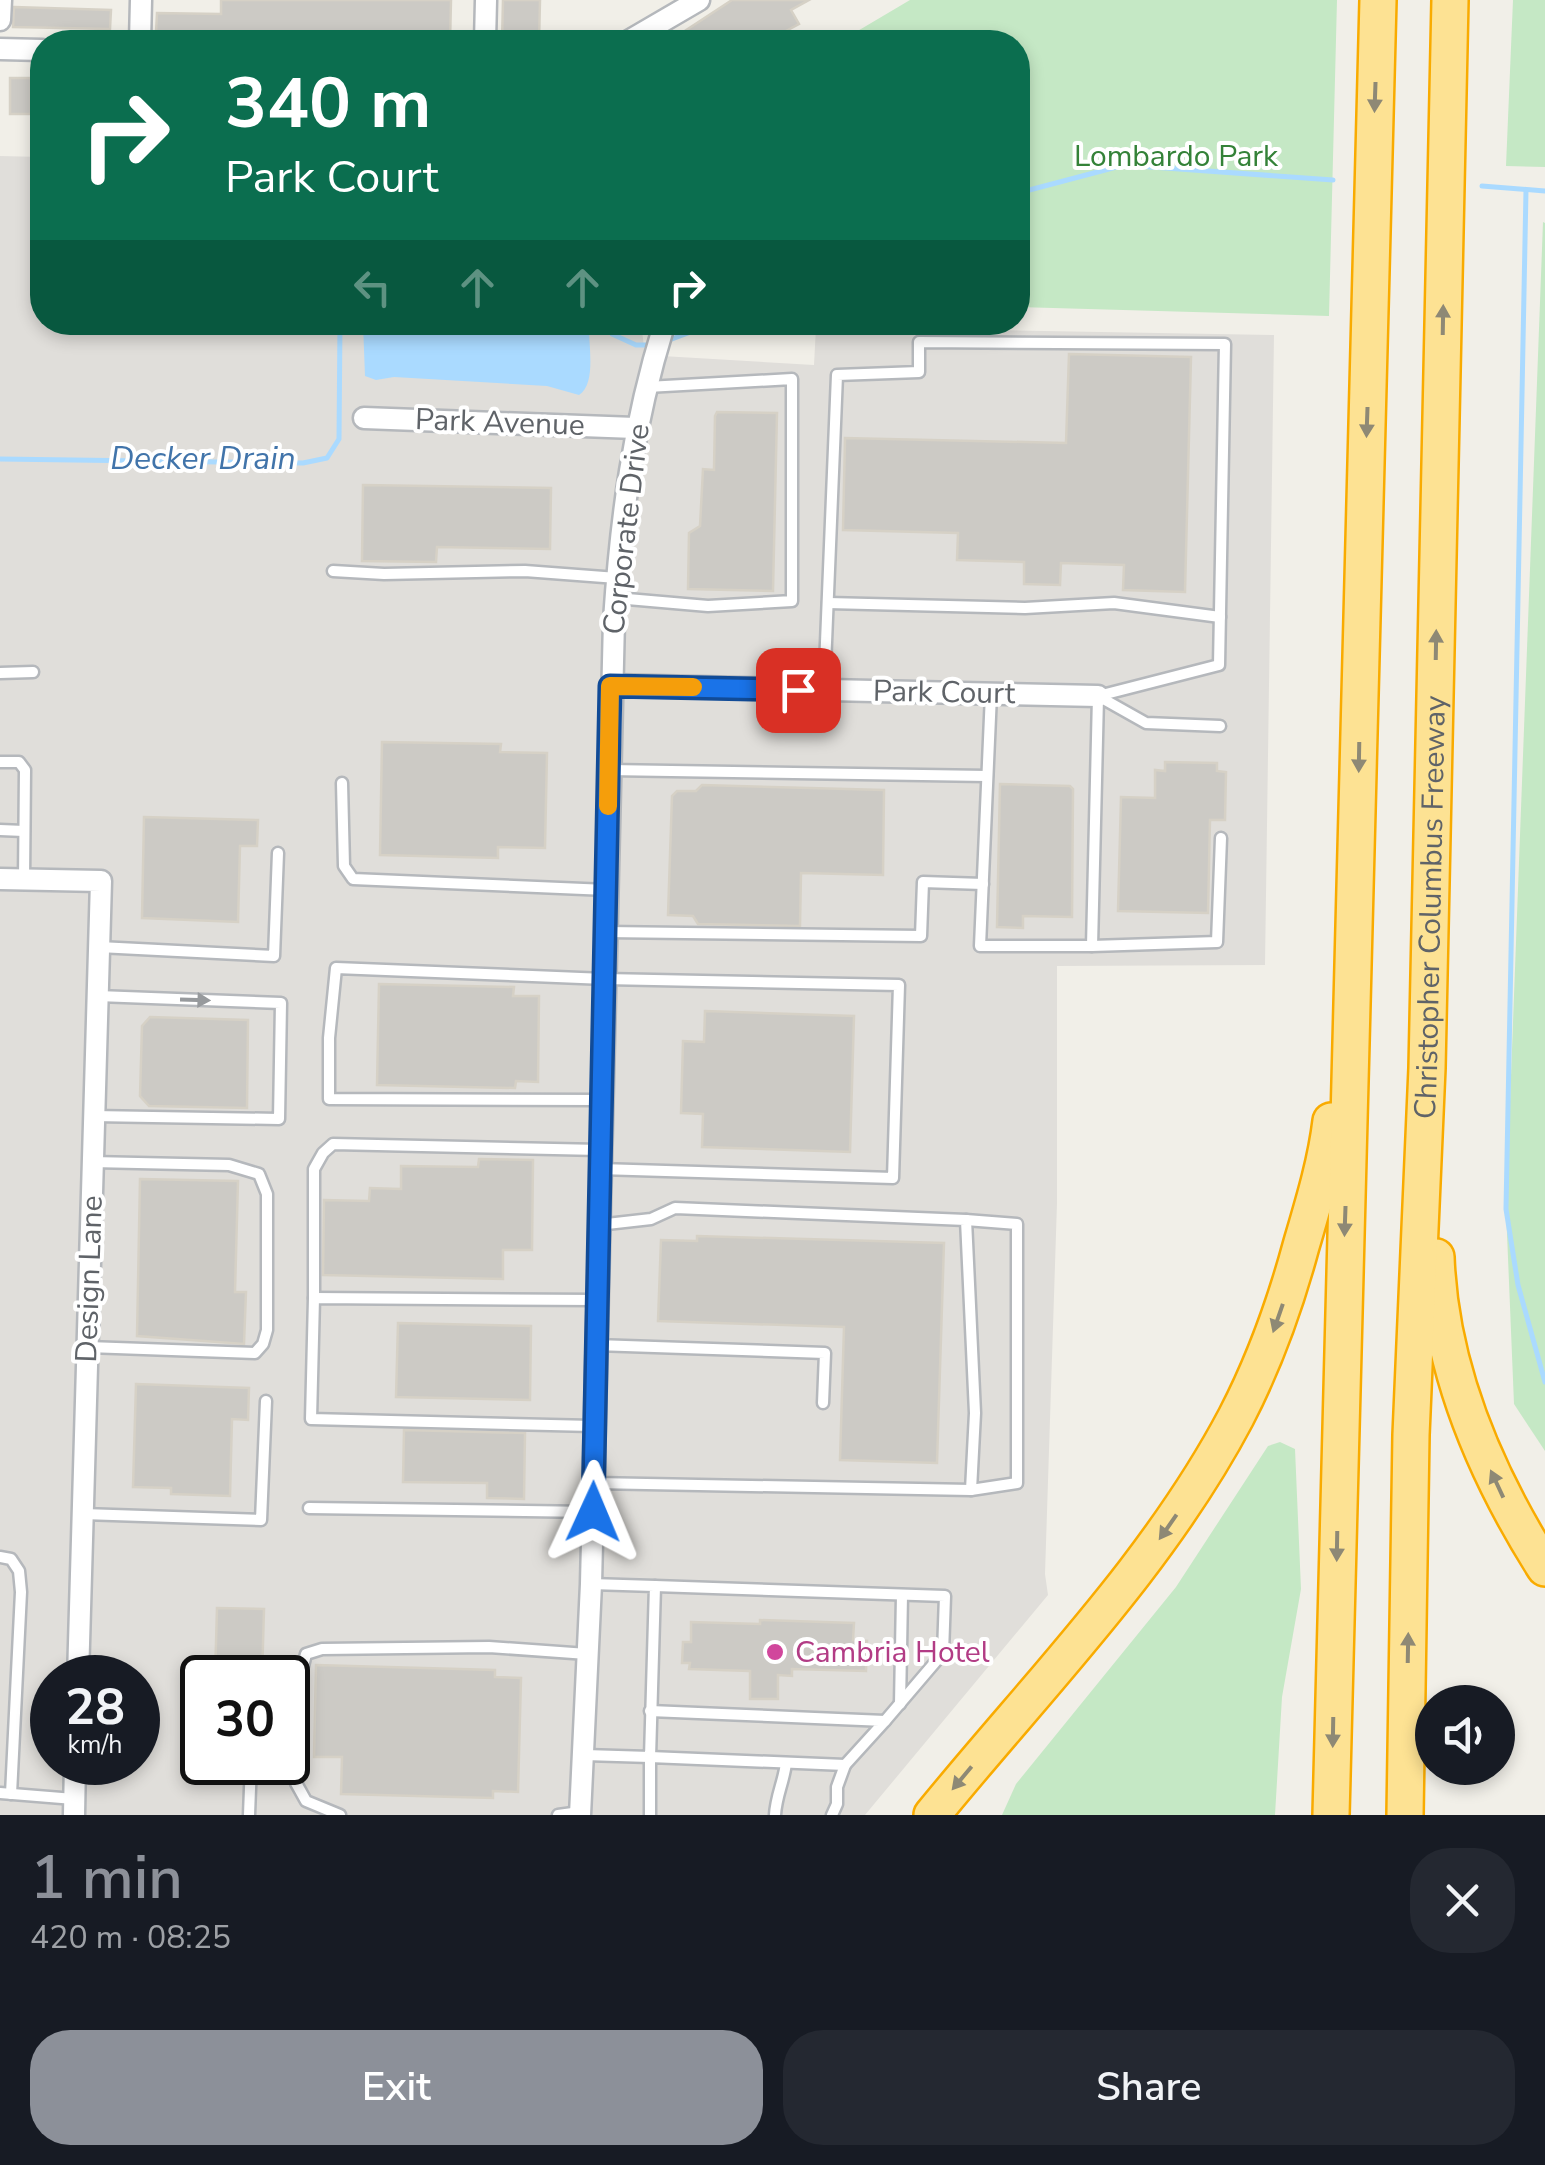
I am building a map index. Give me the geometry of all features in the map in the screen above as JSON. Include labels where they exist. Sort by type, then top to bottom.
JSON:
[{"type":"highway","points":[[1331,1815],[1378,0]]},
{"type":"highway","name":"Christopher Columbus Freeway","points":[[1405,1815],[1411,1435],[1427,1068],[1450,0]]},
{"type":"highway","points":[[932,1815],[1146,1556],[1220,1445],[1251,1387],[1296,1266],[1328,1143],[1355,914]]},
{"type":"highway","points":[[1427,1068],[1436,1268],[1445,1328],[1477,1441],[1501,1494],[1545,1568]]},
{"type":"street","points":[[0,20],[1,0]]},
{"type":"street","points":[[140,30],[141,0]]},
{"type":"street","points":[[485,30],[486,0]]},
{"type":"street","points":[[648,30],[700,0]]},
{"type":"street","points":[[0,49],[30,50]]},
{"type":"street","name":"Corporate Drive","points":[[580,1813],[594,1483],[592,1426],[610,686],[616,588],[635,428],[661,335]]},
{"type":"street","name":"Park Avenue","points":[[364,418],[635,428]]},
{"type":"street","name":"Park Court","points":[[610,686],[1098,696]]},
{"type":"street","points":[[0,879],[24,880]]},
{"type":"street","name":"Design Lane","points":[[24,880],[101,882],[79,1655]]},
{"type":"lane","points":[[824,691],[836,375],[919,372],[919,342],[1225,344],[1220,665],[1098,696]]},
{"type":"lane","points":[[333,572],[525,571],[708,606],[792,600],[792,379],[645,388]]},
{"type":"lane","points":[[828,603],[1024,608],[1114,603],[1220,617]]},
{"type":"lane","points":[[0,673],[33,672]]},
{"type":"lane","points":[[991,692],[980,946],[1217,942],[1220,838]]},
{"type":"lane","points":[[1098,696],[1146,723],[1220,726]]},
{"type":"lane","points":[[1092,946],[1098,696]]},
{"type":"lane","points":[[0,762],[18,762],[25,770],[24,880]]},
{"type":"lane","points":[[609,770],[987,776]]},
{"type":"lane","points":[[342,784],[344,866],[353,879],[607,890]]},
{"type":"lane","points":[[0,830],[24,832]]},
{"type":"lane","points":[[99,947],[274,956],[278,852]]},
{"type":"lane","points":[[606,932],[921,936],[922,882],[982,884]]},
{"type":"lane","points":[[592,1426],[310,1419],[314,1169],[322,1153],[333,1144],[893,1178],[899,985],[336,968],[329,1038],[330,1099],[601,1100]]},
{"type":"lane","points":[[93,1116],[278,1119],[281,1004],[98,996]]},
{"type":"lane","points":[[87,1348],[255,1353],[267,1330],[268,1194],[258,1174],[229,1166],[92,1162]]},
{"type":"lane","points":[[594,1483],[971,1490],[1017,1483],[1017,1224],[675,1208],[650,1219],[598,1225]]},
{"type":"lane","points":[[966,1220],[975,1414],[971,1490]]},
{"type":"lane","points":[[314,1298],[596,1300]]},
{"type":"lane","points":[[595,1345],[825,1353],[823,1403]]},
{"type":"lane","points":[[82,1514],[261,1520],[266,1401]]},
{"type":"lane","points":[[309,1508],[593,1512]]},
{"type":"lane","points":[[0,1557],[11,1559],[19,1571],[20,1592],[5,1794],[74,1807]]},
{"type":"lane","points":[[591,1584],[946,1596],[943,1653],[845,1765],[832,1815]]},
{"type":"lane","points":[[650,1815],[656,1586]]},
{"type":"lane","points":[[900,1705],[902,1595]]},
{"type":"lane","points":[[340,1815],[306,1801],[296,1783],[306,1654],[322,1649],[430,1647],[588,1654]]},
{"type":"lane","points":[[650,1711],[885,1721]]},
{"type":"lane","points":[[584,1755],[845,1765]]},
{"type":"lane","points":[[774,1815],[784,1785],[786,1762]]},
{"type":"lane","points":[[250,1815],[251,1785]]},
{"type":"lane","points":[[558,1815],[580,1813]]},
{"type":"shaded area","points":[[0,156],[30,157],[30,335],[642,335],[645,355],[814,365],[816,335],[1030,335],[1030,331],[1274,335],[1265,965],[1057,966],[1057,1203],[1045,1574],[1048,1595],[865,1815],[0,1815]]},
{"type":"green space","name":"Lombardo Park","points":[[910,0],[1337,0],[1329,316],[1030,307],[1030,30],[859,30]]},
{"type":"green space","points":[[1513,0],[1545,0],[1545,167],[1506,166]]},
{"type":"green space","points":[[1543,222],[1545,1451],[1514,1404],[1506,1209]]},
{"type":"green space","points":[[1280,1442],[1295,1449],[1301,1589],[1282,1697],[1275,1815],[1002,1815],[1016,1784],[1176,1587],[1268,1446]]},
{"type":"water","points":[[363,335],[589,335],[588,382],[579,395],[547,386],[394,377],[376,380],[365,376]]},
{"type":"building","points":[[221,0],[451,0],[450,30],[156,30],[157,13],[221,14]]},
{"type":"building","points":[[503,0],[540,0],[539,30],[502,30]]},
{"type":"building","points":[[732,0],[809,0],[791,10],[799,24],[788,30],[686,30]]},
{"type":"building","points":[[14,7],[111,10],[110,29],[13,27]]},
{"type":"building","points":[[10,78],[30,78],[30,114],[10,114]]},
{"type":"building","points":[[1069,354],[1191,357],[1185,592],[1123,590],[1124,565],[1061,563],[1060,585],[1024,584],[1024,562],[957,560],[958,533],[843,530],[845,438],[1066,443]]},
{"type":"building","points":[[717,412],[777,413],[773,591],[688,589],[689,533],[700,526],[703,469],[714,470]]},
{"type":"building","points":[[363,485],[551,488],[550,549],[437,547],[436,562],[362,561]]},
{"type":"building","points":[[382,742],[501,744],[500,752],[547,753],[545,848],[498,847],[498,858],[380,855]]},
{"type":"building","points":[[1165,762],[1217,763],[1217,771],[1226,772],[1225,820],[1210,820],[1208,913],[1118,911],[1121,797],[1155,798],[1155,770],[1165,771]]},
{"type":"building","points":[[1000,784],[1073,789],[1072,917],[1023,916],[1023,928],[997,927]]},
{"type":"building","points":[[702,785],[884,790],[883,875],[801,873],[800,926],[698,924],[693,916],[668,915],[672,796],[677,791],[696,791]]},
{"type":"building","points":[[144,817],[258,820],[257,846],[240,846],[238,922],[142,918]]},
{"type":"building","points":[[379,984],[514,987],[513,996],[539,996],[538,1082],[516,1081],[515,1088],[377,1085]]},
{"type":"building","points":[[705,1011],[854,1016],[850,1152],[702,1147],[703,1114],[681,1113],[683,1041],[704,1042]]},
{"type":"building","points":[[150,1017],[248,1020],[247,1108],[149,1106],[140,1096],[142,1026]]},
{"type":"building","points":[[479,1159],[533,1160],[532,1250],[503,1250],[503,1279],[323,1275],[324,1200],[369,1201],[370,1188],[401,1189],[401,1166],[478,1167]]},
{"type":"building","points":[[140,1179],[238,1181],[235,1292],[246,1292],[244,1344],[137,1336]]},
{"type":"building","points":[[697,1236],[944,1243],[937,1463],[840,1460],[844,1327],[658,1321],[661,1240],[697,1241]]},
{"type":"building","points":[[398,1323],[531,1326],[530,1400],[396,1397]]},
{"type":"building","points":[[136,1384],[249,1388],[248,1420],[232,1419],[230,1496],[171,1494],[171,1488],[133,1487]]},
{"type":"building","points":[[404,1430],[525,1433],[524,1499],[487,1498],[487,1483],[403,1482]]},
{"type":"building","points":[[217,1608],[264,1609],[263,1655],[216,1655]]},
{"type":"building","name":"Cambria Hotel","points":[[760,1620],[854,1623],[853,1640],[867,1641],[866,1671],[792,1669],[792,1676],[778,1675],[778,1699],[750,1699],[750,1671],[689,1669],[690,1663],[682,1663],[683,1642],[691,1642],[691,1622],[760,1624]]},
{"type":"building","points":[[316,1665],[495,1670],[495,1677],[521,1678],[518,1792],[493,1791],[493,1798],[341,1794],[342,1757],[314,1757]]},
{"type":"waterway","name":"Decker Drain","points":[[1030,190],[1124,165],[1333,180]]},
{"type":"waterway","name":"Decker Drain","points":[[1482,186],[1545,191]]},
{"type":"waterway","points":[[1526,190],[1506,1209],[1518,1285],[1545,1382]]},
{"type":"waterway","name":"Decker Drain","points":[[0,459],[303,463],[327,458],[339,439],[340,335]]},
{"type":"waterway","name":"Decker Drain","points":[[614,335],[636,345],[653,345]]},
{"type":"waterway","name":"Decker Drain","points":[[664,342],[683,335]]},
{"type":"slow traffic","points":[[608,806],[610,686],[693,687]]},
{"type":"place","name":"Cambria Hotel","points":[[775,1652]]},
{"type":"route","points":[[593,1512],[610,686],[798,690]]}]
